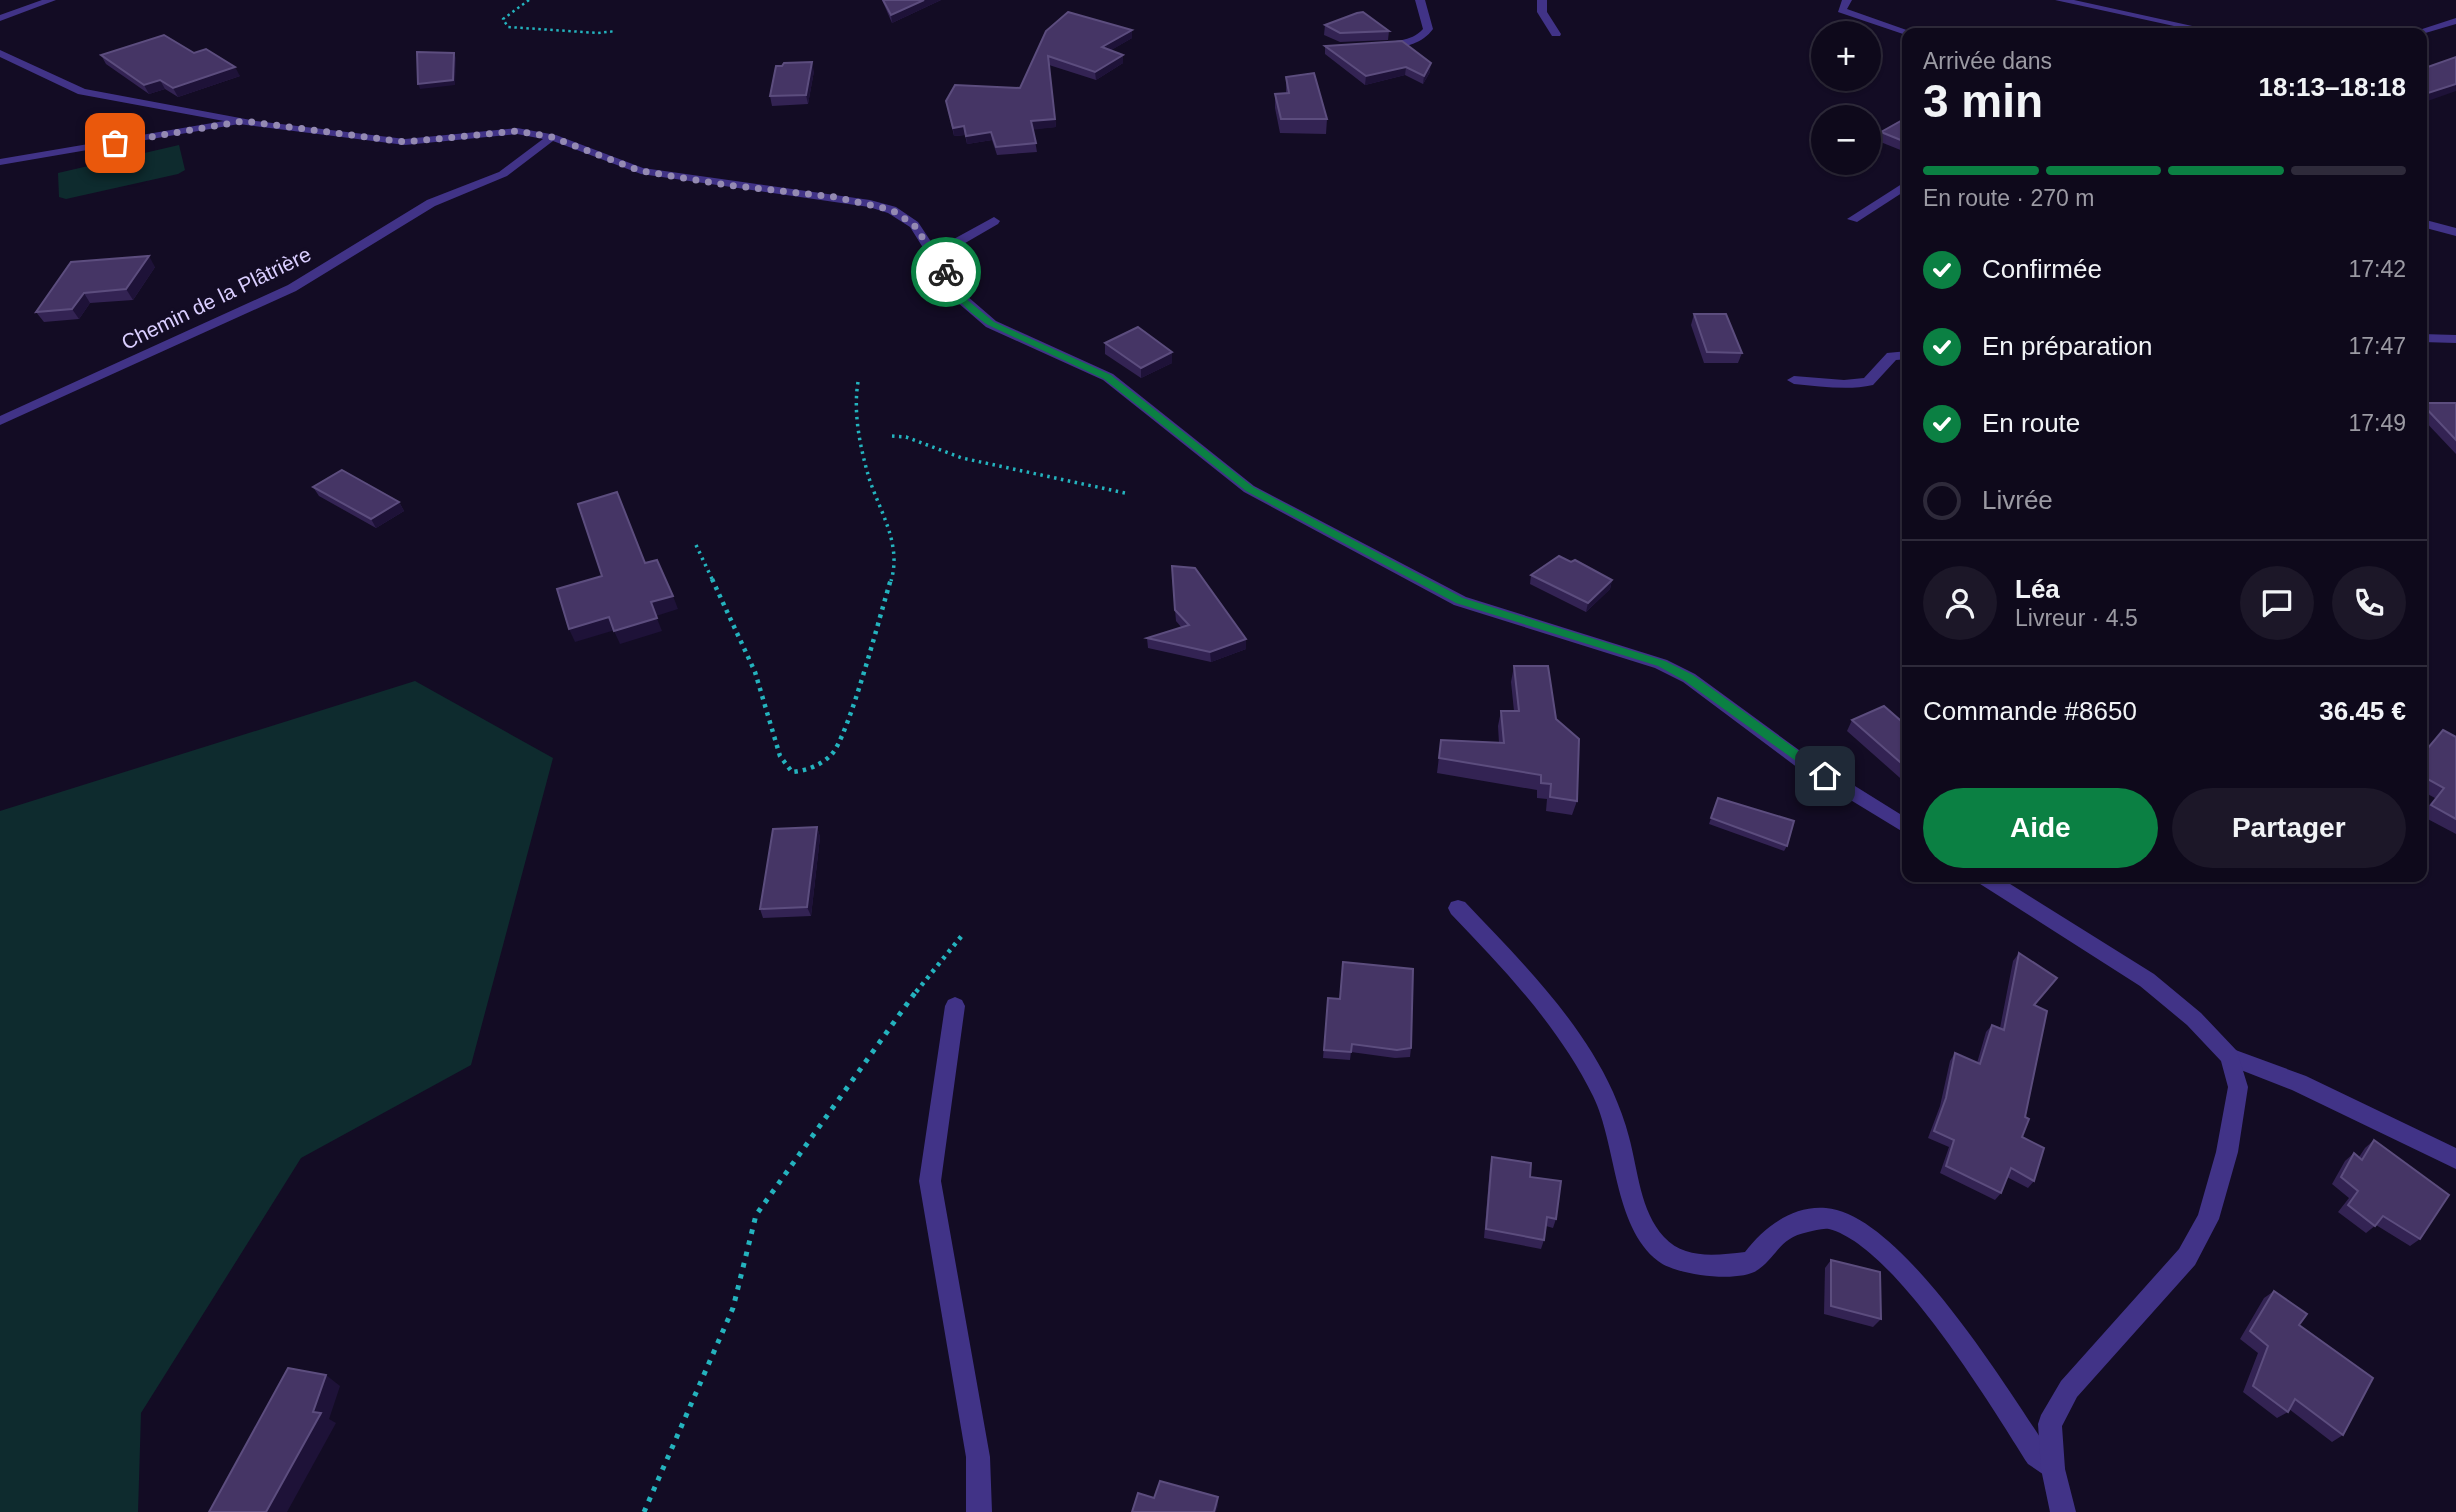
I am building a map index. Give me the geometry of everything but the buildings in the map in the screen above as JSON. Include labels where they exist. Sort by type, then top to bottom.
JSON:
[{"type":"street","points":[[0,18],[51,0]]},
{"type":"street","points":[[1372,45],[1410,42],[1423,37],[1428,29],[1420,0]]},
{"type":"street","points":[[1542,0],[1542,12],[1556,34]]},
{"type":"street","points":[[1847,0],[1841,10],[1902,30]]},
{"type":"street","points":[[2060,0],[2195,28]]},
{"type":"street","points":[[2427,30],[2456,22]]},
{"type":"street","points":[[0,53],[82,92],[244,121],[405,142],[517,131],[552,137],[641,171],[727,185],[835,197],[892,210],[914,225],[962,299],[975,313],[991,324],[1108,377],[1249,489],[1460,601],[1661,664],[1689,678],[1804,763],[1902,824]]},
{"type":"street","points":[[0,162],[244,121]]},
{"type":"street","name":"Chemin de la Plâtrière","points":[[0,421],[292,288],[431,203],[503,174],[552,137]]},
{"type":"street","points":[[1853,219],[1902,187]]},
{"type":"street","points":[[932,250],[956,243],[994,220]]},
{"type":"street","points":[[2427,224],[2456,232]]},
{"type":"street","points":[[2427,338],[2456,339]]},
{"type":"street","points":[[1794,380],[1844,384],[1868,382],[1892,356],[1902,355]]},
{"type":"street","points":[[1992,882],[2147,980],[2194,1019],[2230,1057],[2299,1083],[2456,1158]]},
{"type":"street","points":[[1458,908],[1505,957],[1587,1062],[1615,1122],[1625,1169],[1645,1228],[1667,1255],[1709,1267],[1751,1262],[1774,1233],[1791,1223],[1828,1218],[1865,1234],[1898,1266],[1947,1324],[2037,1455],[2053,1469]]},
{"type":"street","points":[[956,1006],[930,1181],[978,1457],[979,1512]]},
{"type":"street","points":[[2063,1512],[2053,1469],[2050,1424],[2069,1389],[2187,1257],[2208,1219],[2227,1152],[2238,1087],[2230,1057]]},
{"type":"path","points":[[529,0],[506,14],[503,19],[508,27],[598,33],[616,31]]},
{"type":"path","points":[[696,545],[755,672],[780,756],[792,772],[806,771],[832,754],[846,724],[893,574],[893,540],[869,477],[854,406],[858,382]]},
{"type":"path","points":[[892,436],[906,437],[962,457],[1125,493]]},
{"type":"path","points":[[644,1512],[733,1308],[756,1214],[931,971],[964,933]]},
{"type":"green space","points":[[179,145],[185,170],[178,174],[66,199],[59,197],[58,173]]},
{"type":"green space","points":[[415,681],[553,758],[471,1065],[301,1158],[141,1413],[138,1512],[0,1512],[0,811]]},
{"type":"way so far","points":[[115,143],[244,121],[405,142],[517,131],[552,137],[641,171],[727,185],[835,197],[892,210],[914,225],[946,272]]},
{"type":"route","points":[[946,272],[962,299],[975,313],[991,324],[1108,377],[1249,489],[1460,601],[1661,664],[1689,678],[1825,776]]}]
